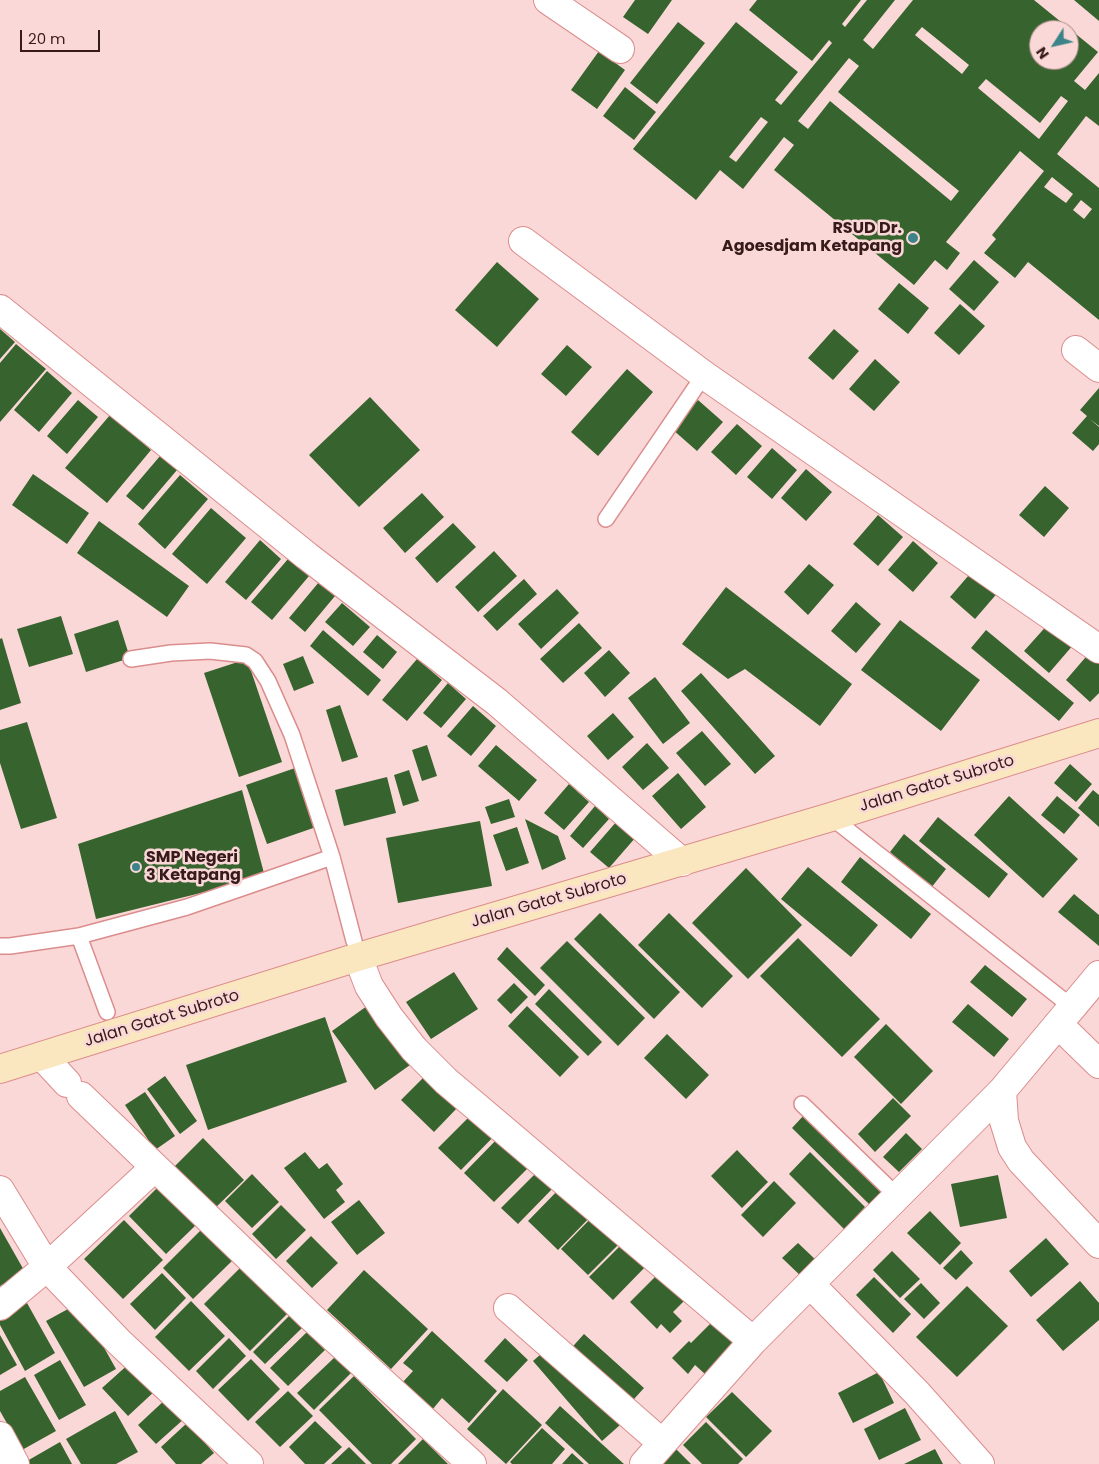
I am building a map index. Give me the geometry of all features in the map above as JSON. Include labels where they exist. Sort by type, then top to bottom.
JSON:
[{"type":"street","points":[[548,0],[620,49]]},
{"type":"street","points":[[523,241],[704,375],[1099,649]]},
{"type":"street","points":[[0,309],[299,549],[497,702],[682,862]]},
{"type":"street","points":[[1076,350],[1099,368]]},
{"type":"street","name":"Jalan Gatot Subroto","points":[[0,1069],[42,1056],[112,1024],[356,951],[682,862],[1099,733]]},
{"type":"street","points":[[356,951],[369,986],[389,1017],[414,1049],[446,1081],[753,1341]]},
{"type":"street","points":[[644,1464],[753,1341],[1002,1092],[1099,975]]},
{"type":"street","points":[[1065,1015],[1099,1064]]},
{"type":"street","points":[[42,1056],[154,1168],[472,1464]]},
{"type":"street","points":[[1002,1092],[1004,1121],[1012,1148],[1021,1161],[1099,1244]]},
{"type":"street","points":[[0,1306],[47,1266],[154,1168]]},
{"type":"street","points":[[0,1190],[47,1266],[119,1342],[249,1464]]},
{"type":"street","points":[[810,1284],[917,1393],[980,1464]]},
{"type":"street","points":[[508,1308],[662,1443]]},
{"type":"street","points":[[0,1436],[16,1464]]},
{"type":"lane","points":[[606,519],[704,375]]},
{"type":"lane","points":[[131,659],[171,653],[210,651],[246,655],[255,662],[268,681],[292,735],[332,857],[356,951]]},
{"type":"lane","points":[[831,817],[1065,1015]]},
{"type":"lane","points":[[0,946],[79,936],[187,907],[332,857]]},
{"type":"lane","points":[[79,936],[112,1024]]},
{"type":"lane","points":[[802,1104],[897,1196]]},
{"type":"building","points":[[635,0],[672,0],[648,34],[623,17]]},
{"type":"building","points":[[757,0],[861,0],[842,24],[845,27],[867,0],[895,0],[863,40],[873,49],[913,0],[1034,0],[1059,20],[1029,20],[1029,70],[1079,70],[1079,37],[1098,52],[1074,81],[1085,90],[1099,73],[1099,126],[1086,116],[1057,154],[1099,188],[1099,320],[1028,262],[1015,278],[984,253],[996,239],[992,235],[1044,171],[1020,151],[946,242],[960,253],[947,270],[935,260],[914,285],[774,170],[794,145],[784,137],[743,189],[720,170],[696,200],[633,149],[736,22],[798,72],[775,100],[781,105],[832,43],[829,40],[812,61],[749,10]],"holes":[[[922,27],[969,65],[962,74],[915,35]],[[849,58],[859,66],[838,92],[959,191],[951,201],[830,101],[808,129],[798,121]],[[986,79],[1040,123],[1061,96],[1068,101],[1039,139],[978,88]],[[761,117],[768,122],[736,162],[729,157]],[[1052,177],[1073,194],[1066,203],[1044,187]],[[1081,200],[1092,209],[1084,219],[1073,210]]]},
{"type":"building","points":[[1074,0],[1099,0],[1099,21]]},
{"type":"building","points":[[678,22],[705,43],[657,104],[630,83]]},
{"type":"building","points":[[599,51],[625,70],[597,109],[571,90]]},
{"type":"building","points":[[625,87],[656,112],[634,140],[603,116]]},
{"type":"building","points":[[974,260],[999,282],[974,311],[949,289]]},
{"type":"building","points":[[497,262],[539,299],[497,347],[455,310]]},
{"type":"building","points":[[899,283],[929,308],[908,334],[878,309]]},
{"type":"building","points":[[960,304],[985,326],[959,355],[934,333]]},
{"type":"building","points":[[0,329],[15,342],[0,359]]},
{"type":"building","points":[[834,329],[859,351],[833,380],[808,358]]},
{"type":"building","points":[[16,344],[46,369],[0,422],[0,363]]},
{"type":"building","points":[[567,345],[592,367],[566,396],[541,374]]},
{"type":"building","points":[[875,359],[900,382],[874,411],[849,389]]},
{"type":"building","points":[[627,369],[653,392],[598,456],[571,432]]},
{"type":"building","points":[[47,371],[72,393],[39,432],[14,410]]},
{"type":"building","points":[[1099,388],[1099,426],[1090,419],[1099,427],[1099,444],[1093,451],[1072,433],[1087,416],[1080,410]]},
{"type":"building","points":[[370,397],[420,450],[359,507],[309,455]]},
{"type":"building","points":[[78,400],[98,417],[67,454],[47,436]]},
{"type":"building","points":[[698,400],[723,422],[697,451],[672,429]]},
{"type":"building","points":[[110,415],[151,450],[107,503],[65,468]]},
{"type":"building","points":[[737,424],[762,446],[736,475],[711,452]]},
{"type":"building","points":[[772,448],[797,470],[772,499],[747,477]]},
{"type":"building","points":[[160,456],[177,470],[143,510],[126,496]]},
{"type":"building","points":[[806,469],[832,492],[806,521],[781,498]]},
{"type":"building","points":[[33,474],[89,513],[67,544],[12,505]]},
{"type":"building","points":[[180,475],[208,499],[165,549],[138,524]]},
{"type":"building","points":[[1045,486],[1069,508],[1044,537],[1019,515]]},
{"type":"building","points":[[422,493],[444,517],[405,553],[383,528]]},
{"type":"building","points":[[211,508],[246,538],[207,584],[172,554]]},
{"type":"building","points":[[878,515],[903,537],[878,566],[853,544]]},
{"type":"building","points":[[99,521],[189,586],[167,617],[77,553]]},
{"type":"building","points":[[453,523],[476,547],[437,583],[415,558]]},
{"type":"building","points":[[260,540],[281,559],[246,600],[225,582]]},
{"type":"building","points":[[913,541],[938,563],[913,592],[888,570]]},
{"type":"building","points":[[494,551],[517,576],[478,612],[455,587]]},
{"type":"building","points":[[288,559],[309,576],[272,620],[251,602]]},
{"type":"building","points":[[809,564],[834,585],[808,615],[784,592]]},
{"type":"building","points":[[975,568],[1000,590],[975,619],[950,597]]},
{"type":"building","points":[[524,579],[537,594],[497,631],[483,616]]},
{"type":"building","points":[[319,582],[335,596],[305,632],[289,618]]},
{"type":"building","points":[[726,587],[852,684],[820,726],[745,669],[728,679],[682,644]]},
{"type":"building","points":[[557,589],[579,613],[541,649],[518,624]]},
{"type":"building","points":[[856,602],[881,624],[856,653],[831,631]]},
{"type":"building","points":[[342,603],[370,627],[353,646],[325,622]]},
{"type":"building","points":[[61,616],[73,654],[29,667],[17,629]]},
{"type":"building","points":[[118,620],[130,658],[86,672],[74,634]]},
{"type":"building","points":[[900,620],[980,680],[941,731],[861,670]]},
{"type":"building","points":[[1050,622],[1074,644],[1049,673],[1024,651]]},
{"type":"building","points":[[579,623],[602,648],[563,683],[540,659]]},
{"type":"building","points":[[323,630],[381,680],[368,696],[310,646]]},
{"type":"building","points":[[986,630],[1074,703],[1059,721],[971,648]]},
{"type":"building","points":[[377,635],[397,652],[383,669],[363,652]]},
{"type":"building","points":[[2,638],[21,703],[0,710],[0,639]]},
{"type":"building","points":[[609,650],[630,673],[605,697],[584,673]]},
{"type":"building","points":[[1091,651],[1099,658],[1099,693],[1090,702],[1066,680]]},
{"type":"building","points":[[303,656],[314,683],[294,691],[283,664]]},
{"type":"building","points":[[247,659],[282,762],[239,777],[204,673]]},
{"type":"building","points":[[417,659],[442,680],[407,721],[382,700]]},
{"type":"building","points":[[701,673],[775,756],[755,774],[681,691]]},
{"type":"building","points":[[655,677],[690,723],[663,744],[628,698]]},
{"type":"building","points":[[448,683],[466,699],[441,728],[423,713]]},
{"type":"building","points":[[340,705],[358,757],[342,762],[326,710]]},
{"type":"building","points":[[473,706],[496,726],[471,756],[447,736]]},
{"type":"building","points":[[613,713],[634,737],[608,760],[587,736]]},
{"type":"building","points":[[27,722],[57,818],[21,829],[0,763],[0,730]]},
{"type":"building","points":[[702,731],[731,764],[705,786],[676,753]]},
{"type":"building","points":[[647,743],[669,768],[643,790],[622,767]]},
{"type":"building","points":[[427,745],[437,776],[422,781],[412,750]]},
{"type":"building","points":[[496,745],[537,780],[519,801],[478,766]]},
{"type":"building","points":[[1070,764],[1092,784],[1076,802],[1054,783]]},
{"type":"building","points":[[298,767],[319,826],[267,844],[246,785]]},
{"type":"building","points":[[409,770],[419,801],[403,806],[394,775]]},
{"type":"building","points":[[678,773],[706,807],[681,829],[652,796]]},
{"type":"building","points":[[387,777],[396,813],[344,826],[335,790]]},
{"type":"building","points":[[569,784],[589,802],[564,830],[544,813]]},
{"type":"building","points":[[242,790],[265,877],[96,919],[78,844]]},
{"type":"building","points":[[1093,790],[1099,795],[1099,827],[1078,808]]},
{"type":"building","points":[[1009,796],[1078,859],[1043,898],[974,835]]},
{"type":"building","points":[[1057,796],[1080,815],[1064,834],[1041,815]]},
{"type":"building","points":[[509,799],[515,817],[491,824],[485,807]]},
{"type":"building","points":[[595,806],[609,819],[583,848],[570,836]]},
{"type":"building","points":[[938,817],[1008,874],[989,898],[919,841]]},
{"type":"building","points":[[525,819],[558,836],[566,859],[542,870]]},
{"type":"building","points":[[480,821],[492,886],[398,903],[386,838]]},
{"type":"building","points":[[617,821],[636,837],[609,868],[590,852]]},
{"type":"building","points":[[517,827],[529,863],[506,871],[493,835]]},
{"type":"building","points":[[904,834],[946,869],[931,888],[890,852]]},
{"type":"building","points":[[860,857],[931,914],[911,939],[841,882]]},
{"type":"building","points":[[808,867],[878,925],[851,957],[781,899]]},
{"type":"building","points":[[746,868],[802,925],[748,979],[692,923]]},
{"type":"building","points":[[1074,894],[1099,915],[1099,946],[1058,912]]},
{"type":"building","points":[[600,913],[680,992],[654,1019],[574,939]]},
{"type":"building","points":[[669,913],[733,976],[702,1008],[638,945]]},
{"type":"building","points":[[798,938],[880,1019],[842,1057],[760,976]]},
{"type":"building","points":[[567,941],[645,1018],[618,1046],[540,968]]},
{"type":"building","points":[[507,947],[545,985],[535,996],[497,959]]},
{"type":"building","points":[[985,965],[1027,999],[1012,1017],[970,982]]},
{"type":"building","points":[[454,972],[478,1009],[431,1039],[406,1002]]},
{"type":"building","points":[[514,983],[528,997],[511,1014],[497,1000]]},
{"type":"building","points":[[549,989],[602,1042],[588,1056],[535,1004]]},
{"type":"building","points":[[374,1001],[417,1060],[375,1090],[332,1031]]},
{"type":"building","points":[[968,1004],[1009,1039],[994,1057],[952,1022]]},
{"type":"building","points":[[527,1006],[579,1057],[560,1077],[508,1026]]},
{"type":"building","points":[[325,1017],[347,1082],[208,1130],[186,1065]]},
{"type":"building","points":[[886,1024],[933,1071],[901,1104],[854,1057]]},
{"type":"building","points":[[667,1034],[709,1075],[686,1099],[644,1058]]},
{"type":"building","points":[[427,1074],[459,1106],[434,1132],[401,1100]]},
{"type":"building","points":[[165,1076],[197,1121],[180,1134],[147,1089]]},
{"type":"building","points":[[145,1092],[175,1136],[155,1150],[125,1105]]},
{"type":"building","points":[[893,1098],[911,1116],[875,1152],[858,1134]]},
{"type":"building","points":[[476,1110],[499,1131],[461,1170],[438,1148]]},
{"type":"building","points":[[805,1114],[883,1191],[869,1204],[792,1128]]},
{"type":"building","points":[[906,1133],[922,1149],[899,1172],[883,1157]]},
{"type":"building","points":[[501,1135],[531,1165],[494,1202],[464,1173]]},
{"type":"building","points":[[203,1138],[244,1180],[211,1212],[170,1171]]},
{"type":"building","points":[[737,1150],[768,1182],[742,1208],[711,1176]]},
{"type":"building","points":[[305,1152],[319,1169],[327,1163],[343,1184],[336,1190],[345,1202],[324,1219],[284,1168]]},
{"type":"building","points":[[810,1152],[865,1207],[844,1229],[789,1174]]},
{"type":"building","points":[[538,1171],[554,1187],[518,1224],[501,1208]]},
{"type":"building","points":[[252,1174],[279,1202],[252,1228],[225,1201]]},
{"type":"building","points":[[998,1175],[1007,1218],[960,1227],[951,1184]]},
{"type":"building","points":[[774,1181],[796,1203],[763,1237],[741,1215]]},
{"type":"building","points":[[564,1184],[594,1213],[558,1250],[528,1221]]},
{"type":"building","points":[[158,1187],[196,1225],[166,1254],[129,1216]]},
{"type":"building","points":[[359,1200],[385,1233],[357,1255],[331,1222]]},
{"type":"building","points":[[281,1205],[306,1230],[276,1259],[252,1234]]},
{"type":"building","points":[[930,1211],[961,1243],[940,1265],[907,1233]]},
{"type":"building","points":[[595,1214],[622,1241],[588,1275],[561,1249]]},
{"type":"building","points":[[124,1220],[163,1260],[123,1299],[84,1259]]},
{"type":"building","points":[[0,1228],[25,1272],[0,1286]]},
{"type":"building","points":[[201,1230],[232,1261],[193,1299],[163,1268]]},
{"type":"building","points":[[311,1236],[338,1263],[312,1288],[286,1261]]},
{"type":"building","points":[[1046,1238],[1069,1264],[1031,1297],[1009,1271]]},
{"type":"building","points":[[625,1241],[648,1264],[613,1300],[589,1277]]},
{"type":"building","points":[[798,1243],[818,1262],[803,1278],[782,1258]]},
{"type":"building","points":[[961,1250],[973,1263],[956,1280],[943,1268]]},
{"type":"building","points":[[892,1251],[920,1279],[900,1298],[873,1270]]},
{"type":"building","points":[[245,1263],[291,1310],[250,1351],[204,1304]]},
{"type":"building","points":[[364,1270],[428,1329],[391,1369],[327,1310]]},
{"type":"building","points":[[662,1270],[688,1297],[673,1312],[682,1321],[670,1333],[661,1324],[657,1329],[630,1302]]},
{"type":"building","points":[[162,1273],[186,1298],[155,1330],[130,1304]]},
{"type":"building","points":[[874,1277],[911,1314],[893,1333],[856,1295]]},
{"type":"building","points":[[1080,1281],[1099,1303],[1099,1320],[1063,1351],[1036,1320]]},
{"type":"building","points":[[921,1283],[940,1303],[924,1319],[904,1299]]},
{"type":"building","points":[[967,1286],[1008,1326],[957,1377],[916,1337]]},
{"type":"building","points":[[191,1301],[225,1336],[189,1371],[155,1337]]},
{"type":"building","points":[[27,1303],[55,1353],[25,1371],[0,1325],[0,1318]]},
{"type":"building","points":[[79,1303],[116,1369],[84,1387],[46,1321]]},
{"type":"building","points":[[291,1314],[303,1327],[265,1364],[253,1352]]},
{"type":"building","points":[[713,1321],[735,1343],[705,1374],[695,1365],[688,1374],[672,1358],[689,1341],[691,1343]]},
{"type":"building","points":[[432,1331],[497,1391],[469,1423],[442,1398],[432,1410],[402,1383],[413,1371],[403,1363]]},
{"type":"building","points":[[307,1332],[325,1350],[288,1386],[270,1368]]},
{"type":"building","points":[[584,1334],[644,1388],[625,1409],[566,1354]]},
{"type":"building","points":[[0,1335],[17,1365],[0,1375]]},
{"type":"building","points":[[229,1338],[246,1356],[213,1389],[196,1371]]},
{"type":"building","points":[[505,1338],[528,1360],[507,1382],[484,1361]]},
{"type":"building","points":[[550,1346],[620,1425],[602,1441],[533,1361]]},
{"type":"building","points":[[335,1357],[351,1373],[314,1410],[297,1393]]},
{"type":"building","points":[[251,1359],[280,1389],[248,1421],[218,1390]]},
{"type":"building","points":[[60,1360],[86,1405],[59,1420],[34,1375]]},
{"type":"building","points":[[131,1362],[156,1390],[128,1416],[102,1388]]},
{"type":"building","points":[[879,1372],[894,1403],[853,1423],[838,1393]]},
{"type":"building","points":[[354,1376],[416,1439],[391,1464],[372,1464],[319,1410]]},
{"type":"building","points":[[25,1377],[56,1431],[22,1450],[0,1411],[0,1391]]},
{"type":"building","points":[[503,1389],[542,1425],[506,1464],[467,1429]]},
{"type":"building","points":[[288,1391],[313,1416],[280,1447],[255,1422]]},
{"type":"building","points":[[732,1392],[772,1431],[746,1457],[706,1417]]},
{"type":"building","points":[[167,1398],[185,1418],[156,1444],[138,1425]]},
{"type":"building","points":[[560,1406],[624,1464],[589,1464],[545,1423]]},
{"type":"building","points":[[905,1408],[921,1440],[879,1460],[864,1429]]},
{"type":"building","points":[[115,1411],[138,1452],[116,1464],[81,1464],[66,1439]]},
{"type":"building","points":[[315,1421],[342,1447],[324,1464],[305,1464],[289,1447]]},
{"type":"building","points":[[706,1422],[743,1459],[738,1464],[702,1464],[683,1445]]},
{"type":"building","points":[[187,1423],[214,1453],[201,1464],[176,1464],[161,1447]]},
{"type":"building","points":[[542,1428],[565,1449],[552,1464],[512,1464],[510,1462]]},
{"type":"building","points":[[423,1439],[448,1464],[398,1464]]},
{"type":"building","points":[[60,1442],[72,1464],[28,1464],[27,1461]]},
{"type":"building","points":[[673,1446],[691,1464],[656,1464]]},
{"type":"building","points":[[349,1447],[366,1464],[331,1464]]},
{"type":"building","points":[[935,1449],[943,1464],[904,1464]]},
{"type":"building","points":[[572,1453],[584,1464],[562,1464]]},
{"type":"place","name":"RSUD Dr. Agoesdjam Ketapang","points":[[913,238]]},
{"type":"place","name":"SMP Negeri 3 Ketapang","points":[[136,867]]}]
